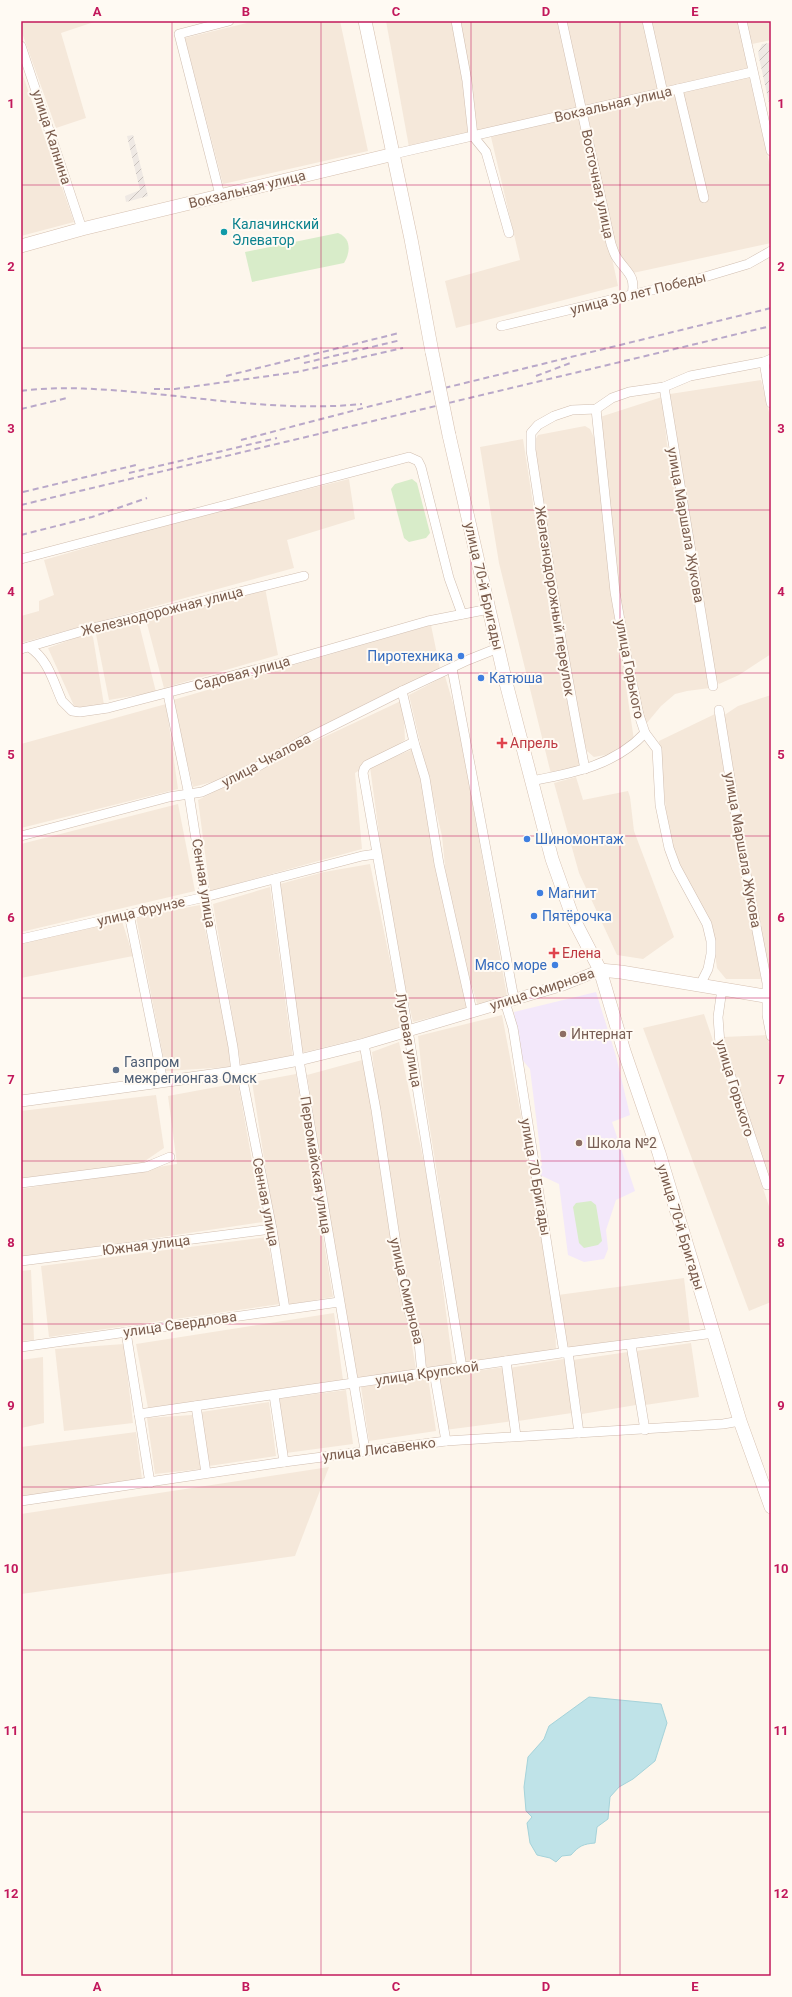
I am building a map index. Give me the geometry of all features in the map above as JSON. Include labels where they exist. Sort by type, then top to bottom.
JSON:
[{"type":"main road","name":"улица 70-й Бригады","points":[[365,21],[394,154],[449,435],[498,648],[552,859],[573,918],[600,970],[624,1051],[659,1153],[740,1420],[771,1507]]},
{"type":"main road","name":"Вокзальная улица","points":[[21,246],[82,229],[394,154]]},
{"type":"main road","name":"улица Смирнова","points":[[600,970],[621,972],[769,997]]},
{"type":"street","points":[[220,195],[179,34],[229,21]]},
{"type":"street","points":[[456,21],[467,81],[474,136],[486,152],[509,233]]},
{"type":"street","name":"Восточная улица","points":[[562,21],[611,244],[617,258],[632,277],[632,295]]},
{"type":"street","points":[[647,21],[663,93]]},
{"type":"street","points":[[742,21],[752,72],[771,150]]},
{"type":"street","name":"улица Калнина","points":[[21,46],[82,229]]},
{"type":"street","name":"Вокзальная улица","points":[[394,154],[583,112],[752,72]]},
{"type":"street","points":[[678,89],[704,198]]},
{"type":"street","name":"улица 30 лет Победы","points":[[501,326],[698,279],[748,264],[771,251]]},
{"type":"street","points":[[596,409],[612,398],[629,392],[664,387],[690,376],[768,361],[771,403]]},
{"type":"street","name":"улица Маршала Жукова","points":[[664,387],[713,686]]},
{"type":"street","name":"Железнодорожный переулок","points":[[585,769],[568,686],[531,450],[531,433],[538,425],[554,416],[572,410],[596,409]]},
{"type":"street","name":"улица Горького","points":[[596,409],[615,592],[626,656],[639,715],[645,733],[657,749],[660,805],[669,848],[676,867],[693,895],[707,924],[711,954],[708,968],[700,986]]},
{"type":"street","points":[[21,559],[409,457],[418,461],[421,467],[449,578],[462,614]]},
{"type":"street","name":"Железнодорожная улица","points":[[25,648],[92,628],[304,576]]},
{"type":"street","name":"Садовая улица","points":[[25,648],[38,653],[45,661],[62,701],[72,710],[80,712],[108,708],[168,694],[428,621],[489,609]]},
{"type":"street","name":"улица Чкалова","points":[[21,836],[170,797],[189,795],[216,787],[255,768],[302,741],[402,691],[498,648]]},
{"type":"street","name":"улица 70 Бригады","points":[[452,668],[509,1000],[512,1028],[579,1433]]},
{"type":"street","points":[[402,691],[414,742],[425,778],[439,864],[472,1011]]},
{"type":"street","name":"Сенная улица","points":[[168,694],[189,795],[205,897],[233,1047],[272,1229],[285,1309]]},
{"type":"street","name":"улица Маршала Жукова","points":[[719,710],[742,853],[767,983],[769,997],[767,1015],[771,1036]]},
{"type":"street","points":[[531,781],[585,769],[632,747],[645,733]]},
{"type":"street","name":"Луговая улица","points":[[414,742],[367,765],[364,768],[376,854],[408,1030],[462,1368]]},
{"type":"street","name":"улица Фрунзе","points":[[21,939],[205,897],[362,856],[376,854]]},
{"type":"street","name":"Первомайская улица","points":[[275,879],[299,1060],[365,1450]]},
{"type":"street","points":[[129,914],[163,1082]]},
{"type":"street","name":"улица Смирнова","points":[[21,1101],[239,1072],[299,1060],[364,1044],[563,985],[600,970]]},
{"type":"street","name":"улица Горького","points":[[722,989],[718,1018],[720,1044],[767,1185]]},
{"type":"street","name":"улица Смирнова","points":[[364,1044],[376,1110],[399,1264],[404,1281],[408,1311],[419,1342],[422,1374]]},
{"type":"street","points":[[21,1183],[146,1167],[170,1157]]},
{"type":"street","name":"Южная улица","points":[[21,1261],[272,1229]]},
{"type":"street","name":"улица Свердлова","points":[[21,1347],[339,1302]]},
{"type":"street","points":[[126,1332],[150,1483]]},
{"type":"street","name":"улица Крупской","points":[[140,1414],[566,1352],[631,1345],[714,1333]]},
{"type":"street","points":[[631,1345],[645,1430]]},
{"type":"street","points":[[506,1361],[516,1436]]},
{"type":"street","points":[[434,1372],[446,1441]]},
{"type":"street","points":[[274,1395],[284,1462]]},
{"type":"street","points":[[196,1406],[206,1473]]},
{"type":"street","name":"улица Лисавенко","points":[[21,1501],[365,1450],[446,1441],[645,1430],[723,1424],[740,1420]]},
{"type":"shaded area","points":[[21,21],[97,21],[61,33],[86,118],[56,128],[21,30]]},
{"type":"shaded area","points":[[255,21],[340,21],[368,151],[223,184],[185,38]]},
{"type":"shaded area","points":[[386,21],[453,21],[470,133],[409,147]]},
{"type":"shaded area","points":[[457,21],[559,21],[579,109],[475,133]]},
{"type":"shaded area","points":[[565,21],[740,21],[751,71],[584,110]]},
{"type":"shaded area","points":[[746,21],[771,21],[771,40],[752,44]]},
{"type":"shaded area","points":[[771,43],[771,112],[758,53],[762,44]]},
{"type":"shaded area","points":[[21,70],[74,222],[21,236]]},
{"type":"shaded area","points":[[749,76],[771,170],[771,243],[633,273],[615,248],[587,114]]},
{"type":"shaded area","points":[[581,115],[618,286],[456,328],[445,281],[520,260],[491,137]]},
{"type":"shaded area","points":[[133,135],[148,196],[126,202],[125,196],[140,190],[127,136]]},
{"type":"shaded area","points":[[761,380],[771,420],[771,654],[739,675],[719,684],[714,676],[670,394]]},
{"type":"shaded area","points":[[662,397],[667,444],[710,688],[675,694],[661,706],[646,724],[639,706],[619,593],[600,417]]},
{"type":"shaded area","points":[[585,426],[590,429],[596,442],[612,593],[634,740],[616,753],[594,757],[587,751],[580,726],[564,625],[550,559],[534,442],[538,435]]},
{"type":"shaded area","points":[[523,439],[550,613],[581,766],[551,774],[499,563],[480,447]]},
{"type":"shaded area","points":[[349,479],[355,519],[287,540],[294,568],[21,643],[21,616],[39,611],[39,601],[54,595],[44,560],[175,522]]},
{"type":"shaded area","points":[[265,588],[278,655],[164,688],[146,620]]},
{"type":"shaded area","points":[[138,620],[156,692],[109,700],[95,629]]},
{"type":"shaded area","points":[[431,625],[440,669],[365,704],[223,779],[193,787],[173,700]]},
{"type":"shaded area","points":[[89,633],[93,637],[104,705],[75,708],[48,648]]},
{"type":"shaded area","points":[[445,676],[457,717],[507,996],[478,1007],[464,959],[446,876],[442,836],[409,695]]},
{"type":"shaded area","points":[[771,695],[771,984],[766,971],[723,716],[738,706]]},
{"type":"shaded area","points":[[403,700],[405,740],[355,773],[362,849],[210,891],[198,800],[322,738]]},
{"type":"shaded area","points":[[166,704],[178,789],[21,828],[21,744]]},
{"type":"shaded area","points":[[715,714],[761,979],[726,979],[717,968],[711,928],[702,906],[677,859],[668,830],[659,741]]},
{"type":"shaded area","points":[[411,750],[417,756],[468,1008],[413,1022],[402,974],[384,870],[370,767]]},
{"type":"shaded area","points":[[576,777],[583,800],[628,791],[634,831],[674,937],[643,959],[617,955],[579,873],[554,783]]},
{"type":"shaded area","points":[[178,804],[195,891],[21,932],[21,844]]},
{"type":"shaded area","points":[[370,864],[404,1028],[301,1053],[280,884],[324,872]]},
{"type":"shaded area","points":[[270,887],[293,1058],[241,1066],[213,904]]},
{"type":"shaded area","points":[[200,905],[229,1043],[230,1067],[166,1071],[136,917]]},
{"type":"shaded area","points":[[122,921],[133,956],[21,978],[21,943]]},
{"type":"shaded area","name":"Школа №2","points":[[596,992],[616,1056],[630,1115],[612,1122],[635,1191],[616,1200],[606,1230],[608,1249],[604,1259],[584,1262],[568,1255],[559,1184],[540,1175],[539,1169],[542,1165],[530,1069],[520,1057],[514,1012]]},
{"type":"shaded area","points":[[704,1014],[771,1212],[771,1302],[749,1311],[643,1028]]},
{"type":"shaded area","points":[[502,1015],[529,1158],[555,1317],[556,1350],[463,1365],[437,1173],[424,1092],[418,1036]]},
{"type":"shaded area","points":[[767,1035],[771,1052],[771,1200],[770,1182],[723,1037]]},
{"type":"shaded area","points":[[399,1042],[431,1197],[453,1366],[426,1368],[421,1337],[402,1254],[384,1153],[372,1052]]},
{"type":"shaded area","points":[[362,1060],[369,1090],[416,1369],[356,1380],[307,1075]]},
{"type":"shaded area","points":[[296,1074],[333,1297],[287,1305],[252,1082]]},
{"type":"shaded area","points":[[238,1083],[263,1222],[21,1258],[21,1189],[177,1164],[168,1096]]},
{"type":"shaded area","points":[[156,1095],[164,1148],[139,1165],[21,1178],[21,1111]]},
{"type":"shaded area","points":[[267,1237],[280,1304],[49,1337],[41,1266]]},
{"type":"shaded area","points":[[31,1270],[34,1340],[21,1341],[21,1271]]},
{"type":"shaded area","points":[[684,1278],[690,1330],[567,1348],[558,1295]]},
{"type":"shaded area","points":[[334,1313],[343,1380],[148,1408],[136,1344]]},
{"type":"shaded area","points":[[691,1343],[699,1397],[645,1405],[636,1351]]},
{"type":"shaded area","points":[[124,1344],[133,1423],[64,1431],[55,1349]]},
{"type":"shaded area","points":[[628,1352],[636,1405],[582,1414],[573,1360]]},
{"type":"shaded area","points":[[43,1357],[44,1423],[21,1428],[21,1360]]},
{"type":"shaded area","points":[[564,1359],[572,1413],[518,1421],[509,1368]]},
{"type":"shaded area","points":[[505,1367],[513,1421],[445,1430],[438,1376]]},
{"type":"shaded area","points":[[428,1377],[436,1431],[369,1441],[361,1387]]},
{"type":"shaded area","points":[[346,1390],[353,1444],[286,1453],[278,1399]]},
{"type":"shaded area","points":[[269,1402],[276,1456],[209,1466],[201,1412]]},
{"type":"shaded area","points":[[192,1415],[201,1469],[155,1474],[147,1418]]},
{"type":"shaded area","points":[[136,1432],[142,1479],[21,1497],[21,1447]]},
{"type":"shaded area","points":[[329,1467],[295,1556],[21,1594],[21,1514]]},
{"type":"green space","points":[[338,233],[345,238],[349,250],[344,263],[252,282],[245,252]]},
{"type":"green space","points":[[412,479],[417,483],[430,533],[426,538],[409,542],[404,538],[391,489],[395,484]]},
{"type":"green space","points":[[591,1201],[596,1205],[602,1241],[598,1245],[584,1248],[579,1243],[573,1207],[576,1203]]},
{"type":"water","points":[[589,1697],[661,1704],[667,1723],[655,1761],[633,1779],[619,1787],[610,1797],[608,1819],[597,1827],[595,1843],[582,1846],[576,1849],[571,1855],[562,1856],[556,1862],[550,1858],[537,1855],[530,1843],[527,1823],[532,1817],[526,1811],[524,1787],[528,1757],[544,1739],[549,1726]]},
{"type":"railway","points":[[241,440],[371,406],[771,308]]},
{"type":"railway","points":[[21,505],[771,326]]},
{"type":"railway","points":[[226,376],[399,333]]},
{"type":"railway","points":[[304,363],[401,340]]},
{"type":"railway","points":[[154,389],[175,389],[297,372],[403,348]]},
{"type":"railway","points":[[536,376],[573,362]]},
{"type":"railway","points":[[21,391],[72,388],[123,391],[285,406],[336,406],[362,404]]},
{"type":"railway","points":[[21,409],[67,398]]},
{"type":"railway","points":[[129,473],[277,438]]},
{"type":"railway","points":[[23,492],[136,465]]},
{"type":"railway","points":[[21,535],[92,517],[147,498]]},
{"type":"place","name":"Калачинский Элеватор","points":[[224,232]]},
{"type":"place","name":"Пиротехника","points":[[461,656]]},
{"type":"place","name":"Катюша","points":[[481,678]]},
{"type":"place","name":"Апрель","points":[[502,743]]},
{"type":"place","name":"Шиномонтаж","points":[[527,839]]},
{"type":"place","name":"Магнит","points":[[540,893]]},
{"type":"place","name":"Пятёрочка","points":[[534,916]]},
{"type":"place","name":"Елена","points":[[554,953]]},
{"type":"place","name":"Мясо море","points":[[555,965]]},
{"type":"place","name":"Интернат","points":[[563,1034]]},
{"type":"place","name":"Газпром межрегионгаз Омск","points":[[116,1070]]},
{"type":"place","name":"Школа №2","points":[[579,1143]]}]
